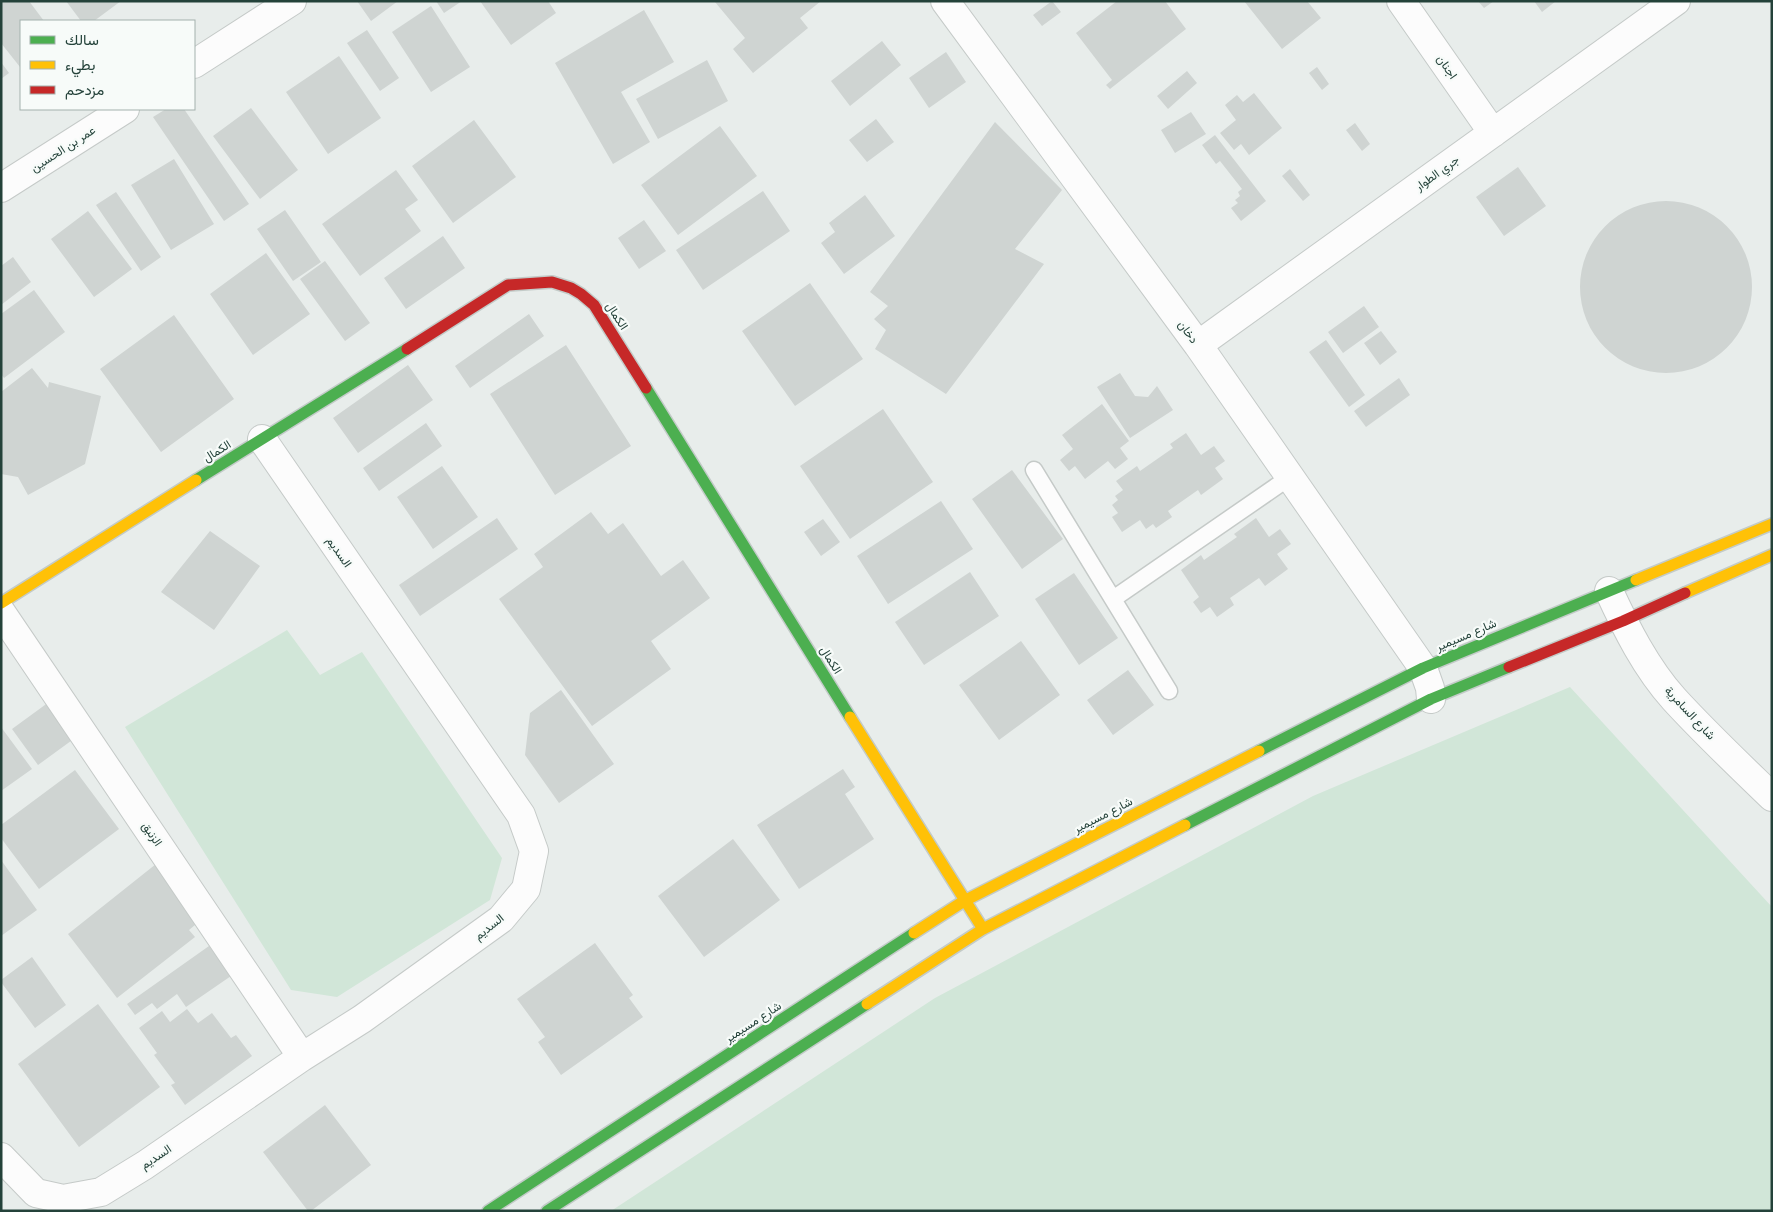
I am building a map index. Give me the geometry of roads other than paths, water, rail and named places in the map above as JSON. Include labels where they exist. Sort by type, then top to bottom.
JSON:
[{"type":"street","points":[[195,63],[292,1]]},
{"type":"street","name":"دخان","points":[[945,1],[1198,345],[1423,668],[1430,688],[1431,699]]},
{"type":"street","name":"اجنان","points":[[1400,1],[1493,133]]},
{"type":"street","name":"جري الطوار","points":[[1198,345],[1676,1]]},
{"type":"street","name":"عمر بن الحسين","points":[[1,188],[123,110]]},
{"type":"street","name":"الكمال","points":[[1,603],[508,285],[541,281],[566,284],[591,302],[608,328],[983,929]]},
{"type":"street","name":"السديم","points":[[1,1156],[36,1193],[63,1199],[101,1192],[145,1165],[302,1056],[362,1019],[501,919],[526,889],[534,851],[521,815],[262,440]]},
{"type":"street","name":"شارع مسيمير","points":[[488,1211],[964,901],[1423,668],[1772,524]]},
{"type":"street","points":[[547,1211],[983,929],[1431,699],[1623,621],[1772,555]]},
{"type":"street","name":"شارع السامرية","points":[[1609,591],[1623,621],[1650,667],[1673,698],[1772,797]]},
{"type":"street","name":"الزنبق","points":[[1,612],[302,1056]]},
{"type":"lane","points":[[1034,470],[1169,691]]},
{"type":"lane","points":[[1113,599],[1290,477]]}]
